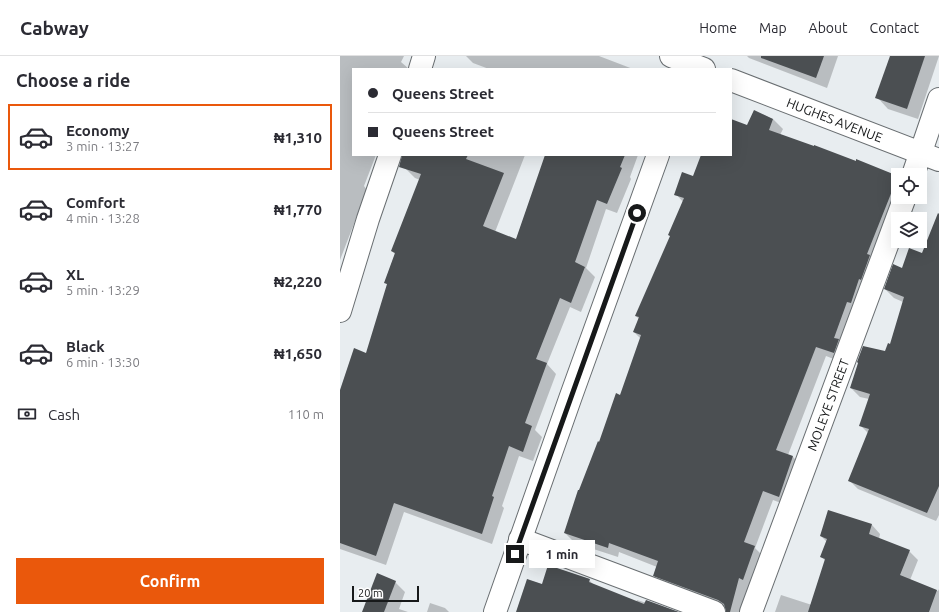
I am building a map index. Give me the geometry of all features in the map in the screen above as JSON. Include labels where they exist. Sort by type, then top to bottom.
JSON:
[{"type":"street","points":[[420,68],[424,56]]},
{"type":"street","points":[[671,56],[694,64]]},
{"type":"street","name":"HUGHES AVENUE","points":[[732,80],[930,157]]},
{"type":"street","points":[[920,168],[930,157],[939,99]]},
{"type":"street","points":[[340,311],[368,219],[390,156]]},
{"type":"street","points":[[494,612],[658,156]]},
{"type":"street","name":"MOLEYE STREET","points":[[751,612],[902,204]]},
{"type":"street","points":[[520,539],[714,612]]},
{"type":"building","points":[[761,56],[824,56],[816,78],[761,58]]},
{"type":"building","points":[[890,56],[925,56],[907,109],[875,98]]},
{"type":"building","points":[[754,110],[773,119],[769,130],[856,161],[856,159],[891,173],[891,194],[867,254],[870,255],[861,280],[859,279],[851,303],[847,302],[834,338],[839,339],[834,353],[816,347],[776,450],[793,456],[779,497],[763,491],[744,542],[755,546],[743,580],[739,578],[730,612],[726,612],[724,604],[718,600],[653,576],[658,561],[609,543],[608,548],[564,533],[578,490],[598,441],[599,442],[616,393],[620,395],[641,335],[633,332],[639,317],[635,316],[670,236],[668,235],[684,198],[674,195],[682,172],[693,176],[701,156],[732,156],[732,119],[747,125]]},
{"type":"building","points":[[402,156],[468,156],[466,159],[504,173],[483,226],[516,239],[545,156],[625,156],[620,167],[622,168],[607,204],[597,200],[575,262],[585,267],[571,303],[560,298],[536,359],[547,363],[525,423],[532,426],[523,452],[509,446],[492,496],[494,497],[482,534],[394,503],[376,556],[340,543],[340,390],[354,348],[366,353],[387,284],[384,283],[395,253],[391,251],[421,174],[399,167]]},
{"type":"building","points":[[938,213],[939,486],[927,513],[848,481],[869,429],[859,426],[870,394],[850,388],[858,363],[857,362],[863,346],[885,351],[888,343],[890,344],[904,297],[884,289],[893,264],[902,268],[909,248],[922,253],[924,248],[927,248],[927,240]]},
{"type":"building","points":[[828,510],[872,524],[869,534],[910,550],[900,575],[937,590],[929,612],[808,612],[825,559],[820,557],[827,539],[820,536]]},
{"type":"building","points":[[548,565],[590,579],[589,582],[644,604],[646,600],[679,612],[516,612],[527,579],[542,584]]},
{"type":"building","points":[[377,573],[396,581],[384,612],[362,612]]},
{"type":"route","points":[[515,554],[637,213]]}]
